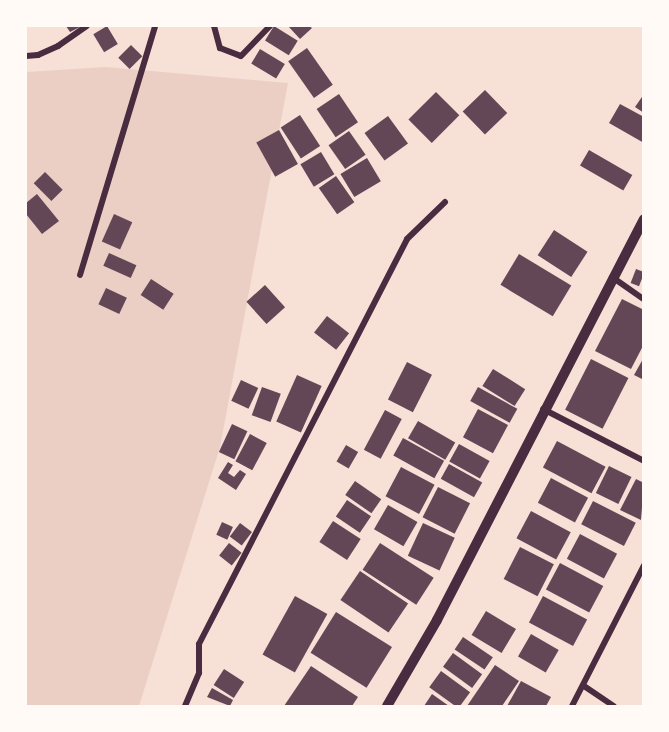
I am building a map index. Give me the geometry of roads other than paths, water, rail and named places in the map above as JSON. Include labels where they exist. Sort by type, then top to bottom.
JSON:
[{"type":"street","points":[[26,56],[38,55],[58,46],[87,26]]},
{"type":"street","points":[[80,275],[155,26]]},
{"type":"street","points":[[214,26],[220,48],[241,56],[270,26]]},
{"type":"street","points":[[185,706],[199,673],[199,644],[408,239],[445,202]]},
{"type":"street","points":[[387,706],[437,620],[543,409],[644,219]]},
{"type":"street","points":[[612,278],[644,299]]},
{"type":"street","points":[[543,409],[644,461]]},
{"type":"street","points":[[572,706],[644,564]]},
{"type":"street","points":[[584,686],[614,706]]}]
